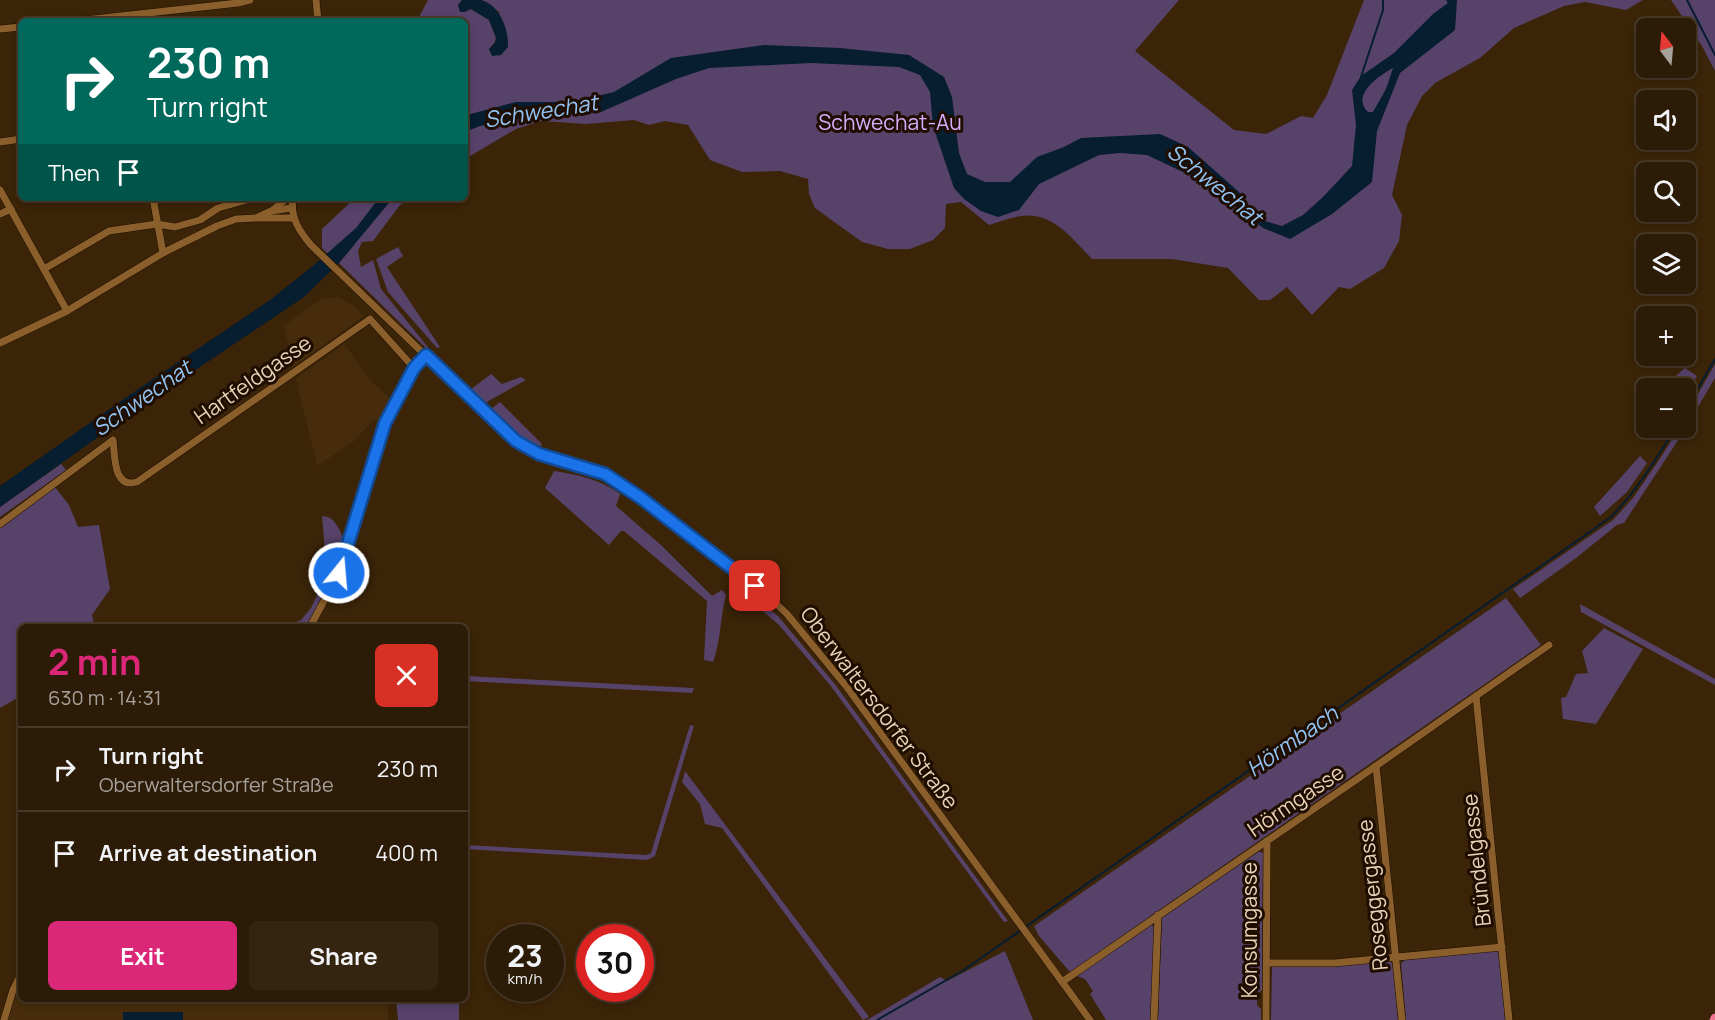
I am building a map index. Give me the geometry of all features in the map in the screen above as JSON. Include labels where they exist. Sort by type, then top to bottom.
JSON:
[{"type":"street","points":[[130,18],[250,0]]},
{"type":"street","points":[[316,0],[318,18]]},
{"type":"street","points":[[0,29],[18,27]]},
{"type":"street","points":[[0,142],[18,139]]},
{"type":"street","points":[[0,190],[67,312]]},
{"type":"street","points":[[153,201],[163,253]]},
{"type":"street","points":[[44,269],[109,231],[157,224],[175,227],[200,220],[218,208],[243,201]]},
{"type":"street","points":[[256,218],[271,211],[283,201]]},
{"type":"street","points":[[271,211],[291,208],[292,201]]},
{"type":"street","name":"Oberwaltersdorfer Straße","points":[[291,208],[298,228],[314,248],[516,441],[539,454],[605,474],[641,498],[767,595],[787,614],[846,686],[1090,1020]]},
{"type":"street","points":[[0,214],[11,209]]},
{"type":"street","points":[[0,344],[67,312],[163,253],[217,226],[236,219],[294,218]]},
{"type":"street","name":"Hartfeldgasse","points":[[0,524],[112,440],[117,476],[130,484],[137,482],[370,318],[414,368]]},
{"type":"street","points":[[312,624],[339,573],[385,423],[414,368],[426,355]]},
{"type":"street","name":"Hörmgasse","points":[[1062,982],[1549,645]]},
{"type":"street","name":"Bründelgasse","points":[[1476,696],[1509,1020]]},
{"type":"street","name":"Roseggergasse","points":[[1376,766],[1402,1020]]},
{"type":"street","name":"Konsumgasse","points":[[1266,1020],[1267,841]]},
{"type":"street","points":[[1154,1020],[1158,915]]},
{"type":"street","points":[[1267,963],[1335,963],[1502,947]]},
{"type":"street","points":[[4,1020],[18,980]]},
{"type":"shaded area","points":[[337,297],[351,304],[364,316],[293,367],[284,326],[321,299]]},
{"type":"shaded area","points":[[344,344],[373,383],[389,397],[381,421],[373,420],[354,441],[317,466],[296,379]]},
{"type":"shaded area","points":[[18,989],[18,1002],[388,1002],[388,1020],[7,1020]]},
{"type":"green space","name":"Schwechat-Au","points":[[428,0],[462,0],[458,5],[464,12],[471,9],[489,20],[496,38],[489,49],[501,55],[499,12],[482,0],[1179,0],[1135,51],[1234,130],[1266,134],[1301,116],[1313,118],[1327,95],[1364,0],[1643,0],[1626,10],[1585,2],[1564,6],[1514,28],[1480,58],[1435,83],[1422,96],[1407,125],[1392,195],[1402,215],[1399,241],[1384,268],[1350,289],[1339,287],[1312,315],[1287,287],[1270,300],[1259,300],[1228,268],[1172,259],[1092,259],[1052,222],[1032,216],[1021,216],[989,225],[961,202],[946,204],[945,228],[933,240],[910,249],[888,249],[862,242],[815,208],[809,194],[808,179],[780,171],[742,172],[710,160],[688,125],[665,121],[649,125],[634,120],[586,124],[541,121],[516,129],[468,157],[468,18],[419,18]]},
{"type":"green space","points":[[1671,0],[1715,0],[1715,71],[1696,37],[1696,18],[1683,18]]},
{"type":"green space","points":[[352,201],[405,201],[373,241],[362,242],[358,251],[361,267],[373,260],[381,289],[431,353],[339,263],[355,244],[327,253],[322,248],[322,229]]},
{"type":"green space","points":[[398,247],[403,256],[387,267],[440,347],[437,348],[388,292],[376,259]]},
{"type":"green space","points":[[1715,364],[1715,378],[1696,410],[1696,397]]},
{"type":"green space","points":[[1685,368],[1697,376],[1696,378],[1674,378]]},
{"type":"green space","points":[[491,374],[502,384],[521,377],[526,380],[485,403],[470,390]]},
{"type":"green space","points":[[500,402],[542,444],[538,449],[519,436],[490,410]]},
{"type":"green space","points":[[1673,438],[1679,438],[1624,523],[1617,525],[1520,598],[1513,589],[1613,520],[1633,498]]},
{"type":"green space","points":[[1640,456],[1647,463],[1627,492],[1600,516],[1594,507]]},
{"type":"green space","points":[[61,464],[66,470],[0,517],[0,507]]},
{"type":"green space","points":[[554,471],[589,478],[620,494],[616,506],[661,545],[712,596],[722,590],[726,595],[713,662],[704,660],[707,601],[624,531],[621,531],[609,545],[545,488]]},
{"type":"green space","points":[[55,487],[69,505],[78,527],[99,525],[110,589],[92,615],[94,624],[18,624],[18,698],[0,708],[0,528]]},
{"type":"green space","points":[[322,516],[333,521],[344,540],[333,575],[308,624],[291,624],[301,620],[311,608],[327,575]]},
{"type":"green space","points":[[742,587],[778,616],[834,683],[1008,921],[1004,922],[830,685],[779,625],[738,590]]},
{"type":"green space","points":[[1506,598],[1541,645],[1070,972],[1039,936],[1034,926]]},
{"type":"green space","points":[[1580,604],[1715,679],[1715,685],[1581,612]]},
{"type":"green space","points":[[1604,628],[1643,649],[1596,724],[1563,719],[1561,698],[1566,697],[1576,674],[1588,673],[1582,651]]},
{"type":"green space","points":[[468,676],[694,688],[692,693],[468,681]]},
{"type":"green space","points":[[690,725],[694,726],[655,856],[647,860],[468,849],[468,845],[646,855],[651,853]]},
{"type":"green space","points":[[685,771],[869,1017],[863,1020],[722,828],[705,824],[700,804],[682,782]]},
{"type":"green space","points":[[1258,851],[1263,853],[1262,990],[1257,994],[1261,1020],[1158,1020],[1162,918]]},
{"type":"green space","points":[[1151,924],[1155,928],[1151,1020],[1106,1020],[1090,994],[1093,991],[1085,979],[1077,976]]},
{"type":"green space","points":[[1496,950],[1499,952],[1505,1020],[1406,1020],[1401,964],[1405,959]]},
{"type":"green space","points":[[1005,951],[1033,1020],[867,1020],[940,977],[947,981]]},
{"type":"green space","points":[[1387,961],[1393,966],[1398,1020],[1271,1020],[1272,966]]},
{"type":"green space","points":[[396,1002],[459,1002],[459,1020],[398,1020]]},
{"type":"water","points":[[462,0],[481,0],[488,3],[498,13],[505,26],[508,40],[508,47],[501,55],[492,56],[489,49],[495,43],[496,38],[489,20],[471,9],[460,12],[458,5]]},
{"type":"water","name":"Schwechat","points":[[1446,0],[1457,0],[1455,30],[1400,73],[1377,131],[1372,182],[1332,214],[1290,239],[1263,228],[1202,181],[1147,155],[1120,153],[1099,155],[1039,184],[1019,210],[998,217],[981,211],[964,199],[954,188],[933,126],[930,92],[920,75],[899,67],[811,63],[709,68],[676,79],[601,112],[528,117],[480,126],[468,131],[468,115],[516,102],[571,102],[614,92],[671,58],[764,45],[840,48],[909,55],[944,77],[952,97],[959,153],[967,174],[985,182],[1010,182],[1037,157],[1081,138],[1160,134],[1188,147],[1239,192],[1250,209],[1265,221],[1282,226],[1303,215],[1352,166],[1356,125],[1352,90],[1361,76],[1394,53],[1433,14],[1448,3]],"holes":[[[1393,68],[1386,89],[1373,112],[1368,112],[1363,106],[1362,99],[1365,92],[1381,75]]]},
{"type":"water","name":"Schwechat","points":[[377,201],[391,201],[339,263],[304,297],[136,410],[0,507],[0,486],[270,300],[356,228]]},
{"type":"water","points":[[123,1012],[183,1012],[183,1020],[123,1020]]},
{"type":"waterway","points":[[1361,77],[1383,10],[1383,0]]},
{"type":"waterway","name":"Hörmbach","points":[[1687,0],[1715,55]]},
{"type":"waterway","name":"Hörmbach","points":[[1696,392],[1715,359]]},
{"type":"waterway","name":"Hörmbach","points":[[877,1020],[964,970],[1611,517],[1646,474],[1669,438]]},
{"type":"route","points":[[339,573],[385,423],[414,368],[426,355],[516,441],[539,454],[605,474],[641,498],[755,586]]}]
